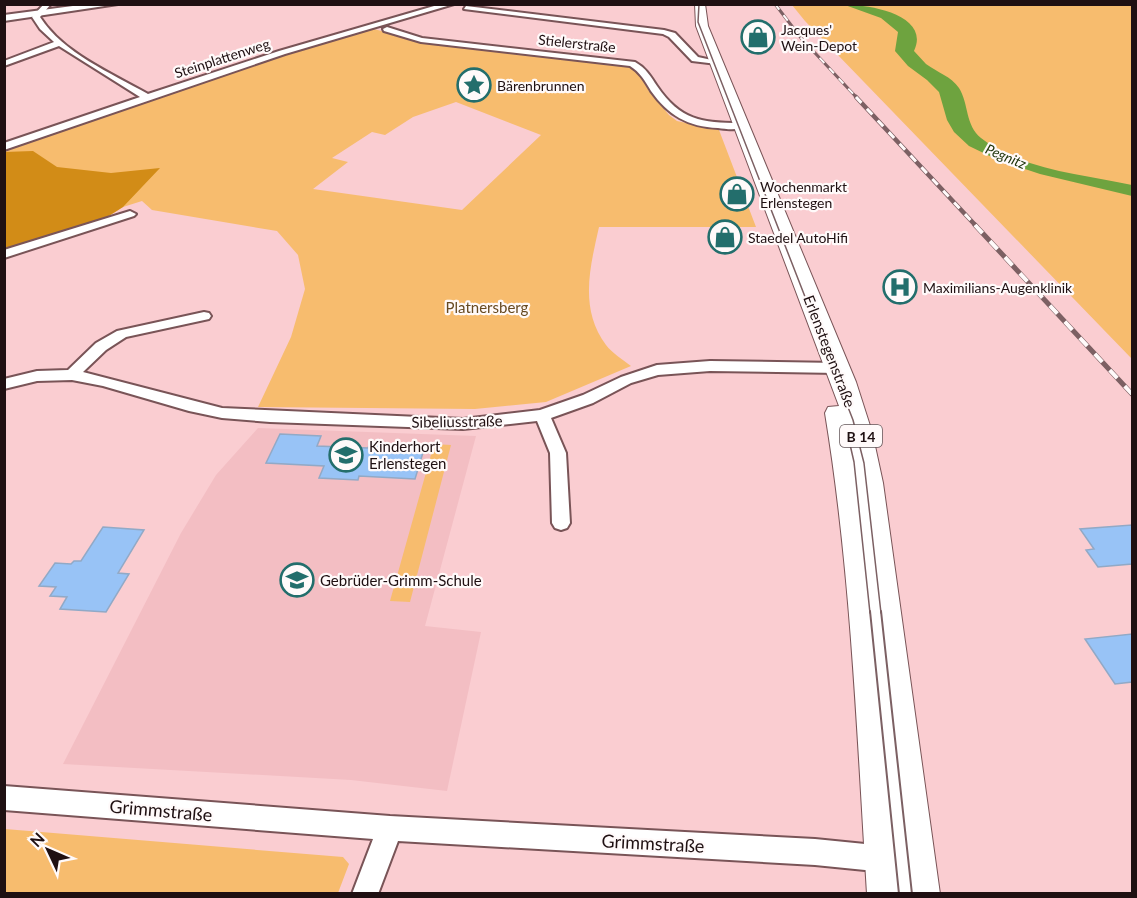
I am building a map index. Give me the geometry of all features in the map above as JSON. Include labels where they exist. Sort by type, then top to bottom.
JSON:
[{"type":"main road","name":"Erlenstegenstraße","points":[[693,4],[692,21],[713,62]]},
{"type":"main road","name":"Erlenstegenstraße","points":[[700,4],[700,21],[734,126],[830,368],[860,432],[870,483],[920,894]]},
{"type":"main road","name":"Erlenstegenstraße","points":[[830,368],[849,472],[887,894]]},
{"type":"street","points":[[48,4],[37,14],[36,19],[40,27],[59,44],[147,97]]},
{"type":"street","points":[[4,18],[114,4]]},
{"type":"street","name":"Steinplattenweg","points":[[4,147],[147,97],[378,23],[451,4]]},
{"type":"street","points":[[466,8],[664,32],[672,35],[695,59],[713,62]]},
{"type":"street","name":"Stielerstraße","points":[[387,29],[422,40],[613,60],[632,64],[642,69],[657,93],[677,116],[696,123],[734,126]]},
{"type":"street","points":[[4,64],[59,44]]},
{"type":"street","points":[[4,254],[130,214]]},
{"type":"street","points":[[72,375],[99,347],[122,334],[204,316]]},
{"type":"street","name":"Sibeliusstraße","points":[[4,384],[38,376],[72,375],[105,381],[189,406],[261,417],[463,424],[542,415],[588,399],[626,380],[657,370],[710,366],[830,368]]},
{"type":"street","points":[[542,415],[558,453],[561,523]]},
{"type":"street","name":"Grimmstraße","points":[[4,798],[390,828],[815,852],[916,863]]},
{"type":"street","points":[[365,894],[390,828]]},
{"type":"shaded area","points":[[33,151],[57,167],[111,173],[160,168],[123,207],[104,219],[5,250],[4,152]]},
{"type":"shaded area","name":"Gebrüder-Grimm-Schule","points":[[258,428],[476,436],[425,626],[481,632],[447,791],[351,780],[63,764],[181,533],[216,475]]},
{"type":"green space","points":[[792,5],[1132,5],[1132,359]]},
{"type":"green space","name":"Platnersberg","points":[[370,28],[420,41],[632,66],[649,91],[677,121],[719,130],[756,227],[599,227],[590,272],[592,317],[606,345],[631,366],[546,402],[475,409],[258,407],[291,337],[305,289],[298,255],[277,231],[152,210],[142,201],[123,207],[104,219],[5,250],[4,149],[216,76]],"holes":[[[456,102],[541,135],[462,210],[313,189],[348,162],[332,158],[372,132],[385,135],[413,117]]]},
{"type":"green space","points":[[434,444],[451,445],[410,602],[390,601]]},
{"type":"green space","points":[[5,829],[343,857],[349,864],[338,893],[5,893]]},
{"type":"water","name":"Pegnitz","points":[[845,5],[882,10],[906,20],[914,28],[917,39],[914,51],[926,64],[956,84],[962,94],[972,127],[981,138],[997,149],[1033,164],[1132,185],[1132,196],[1040,174],[998,160],[969,146],[954,132],[947,120],[939,92],[908,66],[895,51],[898,32],[881,18]]},
{"type":"building","name":"Kinderhort Erlenstegen","points":[[280,434],[321,436],[317,446],[368,448],[370,443],[425,446],[415,479],[359,476],[358,480],[319,478],[324,466],[266,463]]},
{"type":"building","points":[[1132,525],[1132,564],[1098,567],[1086,550],[1094,549],[1080,529]]},
{"type":"building","points":[[103,527],[144,530],[118,573],[129,574],[106,612],[60,609],[67,597],[50,596],[56,587],[39,586],[55,563],[71,564],[74,561],[81,561]]},
{"type":"building","points":[[1132,634],[1132,682],[1115,684],[1085,639]]},
{"type":"tram line","points":[[699,4],[698,22],[853,420],[864,463],[881,613]]},
{"type":"tram line","points":[[846,427],[854,462],[870,613]]},
{"type":"tram line","points":[[870,611],[899,894]]},
{"type":"tram line","points":[[881,611],[912,894]]},
{"type":"railway","points":[[775,4],[801,38],[858,99]]},
{"type":"railway","points":[[856,97],[977,227]]},
{"type":"railway","points":[[975,225],[1132,394]]},
{"type":"place","name":"Jacques' Wein-Depot","points":[[758,37]]},
{"type":"place","name":"Bärenbrunnen","points":[[474,85]]},
{"type":"place","name":"Wochenmarkt Erlenstegen","points":[[737,194]]},
{"type":"place","name":"Staedel AutoHifi","points":[[725,237]]},
{"type":"place","name":"Maximilians-Augenklinik","points":[[900,287]]},
{"type":"place","name":"Kinderhort Erlenstegen","points":[[346,455]]},
{"type":"place","name":"Gebrüder-Grimm-Schule","points":[[297,580]]}]
